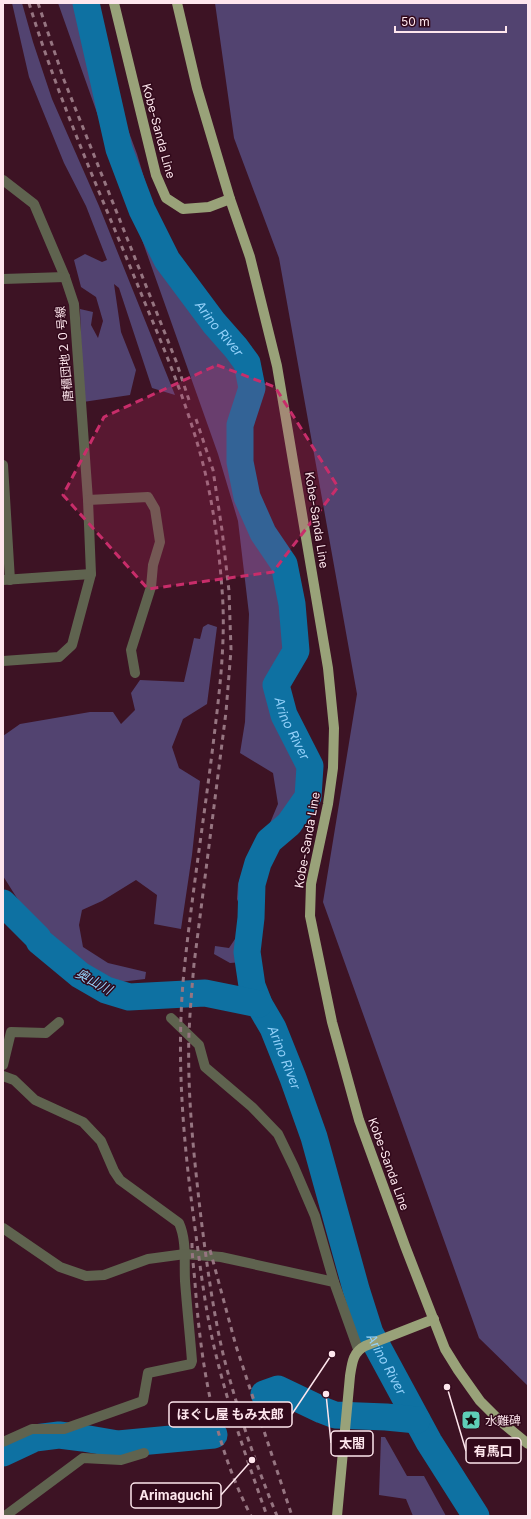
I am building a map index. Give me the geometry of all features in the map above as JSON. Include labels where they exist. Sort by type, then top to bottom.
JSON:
[{"type":"main road","name":"Kobe-Sanda Line","points":[[114,3],[156,175],[166,198],[183,209],[209,207],[230,199]]},
{"type":"main road","name":"Kobe-Sanda Line","points":[[177,3],[197,88],[230,199],[250,257],[277,366],[328,668],[334,728],[333,768],[328,804],[311,884],[310,916],[332,1022],[359,1120],[405,1246],[445,1349],[477,1397],[500,1422],[528,1444]]},
{"type":"main road","points":[[337,1516],[351,1365],[362,1348],[434,1319]]},
{"type":"street","name":"唐櫃団地２０号線","points":[[3,180],[34,204],[65,277],[74,304],[88,500],[91,574],[72,645],[59,656],[3,661]]},
{"type":"street","points":[[3,279],[65,277]]},
{"type":"street","points":[[3,465],[7,580],[91,574]]},
{"type":"street","points":[[88,500],[148,497],[154,509],[160,542],[153,565],[152,587],[131,650],[135,673]]},
{"type":"street","points":[[171,1018],[199,1044],[204,1067],[252,1107],[278,1134],[294,1167],[314,1216],[329,1261],[334,1282],[362,1348]]},
{"type":"street","points":[[3,1065],[11,1032],[46,1033],[59,1022]]},
{"type":"street","points":[[3,1076],[14,1080],[35,1100],[83,1122],[101,1140],[114,1171],[120,1180],[179,1223],[182,1231],[192,1362],[191,1364],[148,1373],[143,1401],[64,1429],[32,1429],[3,1442]]},
{"type":"street","points":[[3,1228],[60,1268],[86,1276],[104,1275],[148,1259],[184,1254],[221,1257],[334,1282]]},
{"type":"street","points":[[5,1516],[83,1458],[121,1460],[144,1453]]},
{"type":"highlighted area","points":[[217,365],[275,387],[338,487],[273,572],[148,589],[63,495],[104,417]]},
{"type":"shaded area","points":[[12,3],[22,3],[52,99],[99,206],[175,395],[152,388],[119,288],[114,284],[121,332],[136,370],[130,395],[83,402],[80,309],[93,312],[91,325],[98,338],[103,321],[96,297],[81,287],[74,260],[85,254],[102,262],[107,260],[86,206],[64,163],[29,77]]},
{"type":"shaded area","points":[[58,3],[96,3],[124,119],[137,154],[156,218],[190,280],[241,343],[251,346],[260,371],[259,391],[249,425],[246,463],[256,504],[269,533],[286,550],[294,564],[306,641],[271,688],[279,715],[317,781],[312,811],[301,826],[280,844],[263,883],[256,961],[230,963],[214,954],[215,946],[229,948],[241,930],[241,910],[237,899],[238,884],[247,860],[256,850],[265,835],[278,804],[273,773],[240,753],[245,722],[249,614],[238,521],[218,454]]},
{"type":"shaded area","points":[[215,3],[528,3],[528,1386],[479,1338],[323,902],[357,694],[279,258],[234,138]]},
{"type":"shaded area","points":[[208,624],[217,627],[207,704],[183,719],[172,747],[179,768],[200,781],[192,855],[181,929],[154,924],[157,895],[136,880],[102,901],[82,910],[79,925],[83,947],[108,963],[146,972],[145,979],[112,983],[65,958],[44,929],[22,906],[3,876],[3,736],[20,724],[90,712],[113,712],[121,724],[135,710],[131,693],[140,680],[184,682],[194,638],[200,639],[203,627]]},
{"type":"shaded area","points":[[381,1437],[385,1437],[407,1476],[424,1476],[446,1516],[413,1516],[406,1499],[379,1495]]},
{"type":"waterway","name":"Arino River","points":[[86,3],[119,149],[142,210],[167,260],[214,323],[247,363],[252,388],[240,425],[240,462],[247,497],[263,533],[284,564],[292,604],[296,651],[276,685],[284,715],[310,766],[308,797],[289,824],[269,841],[258,863],[252,884],[251,918],[247,952],[252,986],[259,1004],[273,1028],[314,1137],[356,1289],[370,1333],[429,1442],[476,1516]]},
{"type":"waterway","name":"奥山川","points":[[3,903],[38,938],[39,941],[80,975],[106,990],[129,997],[205,993],[259,1004]]},
{"type":"waterway","points":[[264,1394],[278,1389],[335,1415],[417,1420]]},
{"type":"waterway","points":[[3,1453],[35,1438],[59,1435],[118,1444],[214,1435]]},
{"type":"railway","points":[[29,3],[41,41],[69,117],[178,386],[199,450],[214,515],[222,589],[223,644],[216,719],[185,962],[181,1029],[182,1095],[187,1162],[210,1327],[228,1399],[267,1516]]},
{"type":"railway","points":[[38,3],[64,80],[176,361],[189,400]]},
{"type":"railway","points":[[196,419],[213,470],[229,591],[231,650],[226,712],[194,964],[189,1024],[189,1079],[192,1126],[198,1195],[213,1306],[220,1341],[241,1418],[277,1516]]},
{"type":"railway","points":[[192,1243],[201,1344],[211,1402],[227,1460],[251,1516]]},
{"type":"railway","points":[[210,1250],[236,1346],[292,1516]]},
{"type":"place","name":"ほぐし屋 もみ太郎","points":[[332,1354]]},
{"type":"place","name":"有馬口","points":[[447,1387]]},
{"type":"place","name":"太閤","points":[[326,1394]]},
{"type":"place","name":"水難碑","points":[[471,1420]]},
{"type":"place","name":"Arimaguchi","points":[[252,1460]]}]
